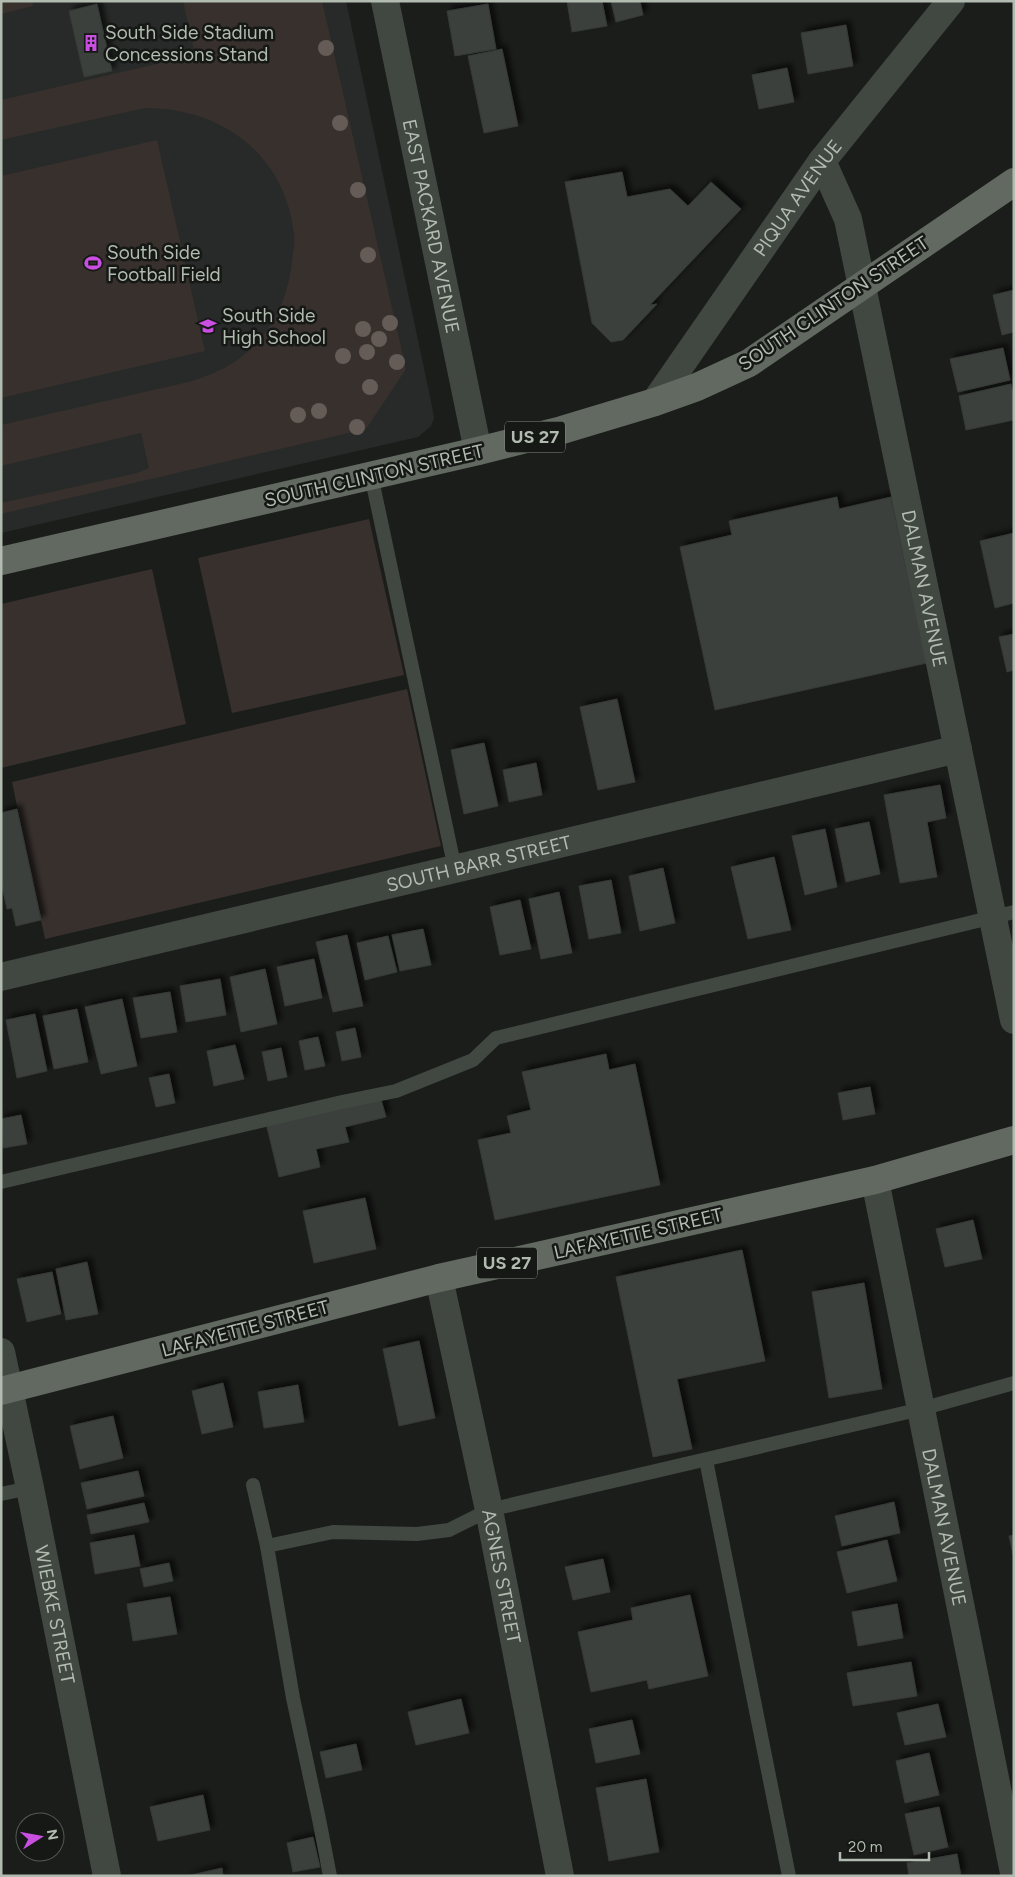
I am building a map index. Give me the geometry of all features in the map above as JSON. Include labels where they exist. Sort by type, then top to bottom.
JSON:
[{"type":"highway","name":"SOUTH CLINTON STREET","points":[[1,561],[562,430],[655,402],[697,387],[749,363],[1014,182]]},
{"type":"highway","name":"LAFAYETTE STREET","points":[[5,1391],[439,1278],[875,1180],[1014,1140]]},
{"type":"street","name":"EAST PACKARD AVENUE","points":[[385,1],[478,451]]},
{"type":"street","name":"PIQUA AVENUE","points":[[655,402],[822,161],[951,1]]},
{"type":"street","name":"DALMAN AVENUE","points":[[822,161],[848,219],[958,749],[1003,914],[1014,1020]]},
{"type":"street","name":"SOUTH BARR STREET","points":[[1,977],[958,749]]},
{"type":"street","name":"DALMAN AVENUE","points":[[875,1180],[1014,1873]]},
{"type":"street","name":"AGNES STREET","points":[[439,1278],[489,1510],[560,1876]]},
{"type":"street","name":"WIEBKE STREET","points":[[1,1352],[5,1391],[30,1488],[107,1876]]},
{"type":"lane","points":[[371,476],[455,869]]},
{"type":"lane","points":[[1,1182],[396,1091],[473,1060],[496,1038],[1003,914]]},
{"type":"lane","points":[[267,1546],[333,1532],[417,1534],[449,1530],[489,1510],[921,1409],[1014,1383]]},
{"type":"lane","points":[[706,1460],[789,1876]]},
{"type":"lane","points":[[253,1485],[267,1546],[293,1698],[330,1876]]},
{"type":"lane","points":[[1,1494],[30,1488]]},
{"type":"shaded area","name":"South Side High School","points":[[1,1],[346,1],[432,406],[434,418],[431,426],[418,437],[1,533]]},
{"type":"shaded area","points":[[1,1],[32,1],[33,6],[1,14]]},
{"type":"shaded area","points":[[183,1],[322,1],[406,369],[366,429],[1,514],[1,503],[137,473],[149,468],[141,433],[1,466],[1,425],[188,382],[218,371],[245,354],[254,345],[270,326],[281,305],[289,281],[294,243],[288,207],[278,181],[264,160],[245,142],[224,127],[200,117],[173,110],[145,108],[1,140],[1,100],[195,55]]},
{"type":"shaded area","name":"South Side Football Field","points":[[157,140],[205,351],[1,398],[1,176]]},
{"type":"shaded area","points":[[369,519],[404,675],[232,713],[198,558]]},
{"type":"shaded area","points":[[152,569],[186,724],[1,768],[1,604]]},
{"type":"shaded area","points":[[407,689],[441,846],[45,939],[12,782]]},
{"type":"building","points":[[567,1],[602,1],[607,26],[572,32]]},
{"type":"building","points":[[611,1],[640,1],[643,15],[616,22]]},
{"type":"building","name":"South Side Stadium Concessions Stand","points":[[97,4],[112,71],[84,77],[69,11]]},
{"type":"building","points":[[488,4],[496,49],[455,56],[447,11]]},
{"type":"building","points":[[846,25],[853,66],[808,74],[801,33]]},
{"type":"building","points":[[502,49],[518,126],[484,133],[468,56]]},
{"type":"building","points":[[787,68],[794,102],[759,109],[752,75]]},
{"type":"building","points":[[622,172],[627,197],[670,189],[688,206],[711,182],[741,209],[650,305],[657,304],[623,340],[611,342],[592,323],[565,182]]},
{"type":"building","points":[[1014,290],[1014,332],[1002,335],[993,295]]},
{"type":"building","points":[[1003,348],[1010,380],[958,392],[950,359]]},
{"type":"building","points":[[1011,384],[1014,398],[1014,420],[966,430],[959,396]]},
{"type":"building","points":[[837,497],[839,509],[891,497],[927,663],[715,710],[680,547],[732,535],[729,521]]},
{"type":"building","points":[[1014,533],[1014,603],[995,608],[980,541]]},
{"type":"building","points":[[1014,634],[1014,670],[1007,672],[999,637]]},
{"type":"building","points":[[617,699],[635,782],[598,790],[580,707]]},
{"type":"building","points":[[484,743],[498,806],[464,814],[451,750]]},
{"type":"building","points":[[536,763],[542,795],[509,802],[503,770]]},
{"type":"building","points":[[940,785],[946,818],[927,822],[937,877],[900,883],[884,795]]},
{"type":"building","points":[[17,809],[41,920],[16,926],[12,908],[7,909],[1,882],[1,813]]},
{"type":"building","points":[[869,822],[880,874],[846,882],[835,829]]},
{"type":"building","points":[[825,829],[837,887],[805,895],[792,836]]},
{"type":"building","points":[[774,857],[791,930],[748,939],[731,867]]},
{"type":"building","points":[[663,868],[675,923],[640,931],[629,876]]},
{"type":"building","points":[[611,880],[621,933],[589,939],[579,886]]},
{"type":"building","points":[[559,892],[572,953],[541,959],[529,899]]},
{"type":"building","points":[[520,900],[531,949],[500,955],[490,907]]},
{"type":"building","points":[[423,929],[431,965],[400,971],[392,935]]},
{"type":"building","points":[[347,935],[363,1006],[333,1012],[316,942]]},
{"type":"building","points":[[388,936],[397,972],[365,980],[357,943]]},
{"type":"building","points":[[314,959],[322,998],[285,1006],[277,967]]},
{"type":"building","points":[[265,969],[277,1024],[241,1032],[230,977]]},
{"type":"building","points":[[220,979],[226,1015],[186,1022],[180,986]]},
{"type":"building","points":[[170,992],[177,1032],[141,1038],[133,998]]},
{"type":"building","points":[[122,999],[137,1066],[101,1074],[85,1007]]},
{"type":"building","points":[[77,1009],[88,1062],[54,1069],[43,1016]]},
{"type":"building","points":[[35,1014],[47,1071],[17,1078],[6,1020]]},
{"type":"building","points":[[355,1028],[361,1057],[342,1061],[336,1032]]},
{"type":"building","points":[[318,1037],[325,1066],[305,1070],[299,1041]]},
{"type":"building","points":[[235,1045],[244,1079],[214,1086],[207,1051]]},
{"type":"building","points":[[281,1048],[287,1077],[268,1081],[262,1052]]},
{"type":"building","points":[[606,1054],[609,1070],[635,1064],[660,1185],[495,1220],[478,1140],[511,1133],[507,1116],[531,1110],[522,1072]]},
{"type":"building","points":[[169,1074],[175,1103],[156,1107],[149,1078]]},
{"type":"building","points":[[870,1087],[875,1114],[843,1120],[838,1093]]},
{"type":"building","points":[[380,1096],[386,1117],[345,1127],[349,1142],[316,1149],[320,1167],[279,1177],[266,1123]]},
{"type":"building","points":[[21,1115],[27,1144],[3,1148],[1,1119]]},
{"type":"building","points":[[365,1198],[376,1249],[314,1263],[303,1211]]},
{"type":"building","points":[[973,1220],[982,1259],[945,1267],[936,1229]]},
{"type":"building","points":[[742,1250],[765,1361],[677,1379],[692,1449],[653,1457],[616,1277]]},
{"type":"building","points":[[87,1262],[98,1314],[66,1320],[56,1269]]},
{"type":"building","points":[[52,1272],[61,1314],[27,1322],[17,1279]]},
{"type":"building","points":[[864,1283],[882,1389],[829,1398],[812,1292]]},
{"type":"building","points":[[419,1341],[435,1418],[399,1426],[383,1349]]},
{"type":"building","points":[[223,1383],[233,1427],[202,1434],[192,1391]]},
{"type":"building","points":[[298,1385],[304,1422],[264,1428],[258,1392]]},
{"type":"building","points":[[113,1416],[123,1458],[80,1469],[70,1426]]},
{"type":"building","points":[[138,1471],[144,1496],[87,1509],[81,1483]]},
{"type":"building","points":[[894,1502],[900,1533],[842,1546],[835,1516]]},
{"type":"building","points":[[144,1503],[149,1522],[91,1534],[87,1515]]},
{"type":"building","points":[[134,1535],[140,1566],[95,1574],[90,1543]]},
{"type":"building","points":[[1014,1535],[1014,1559],[1009,1536]]},
{"type":"building","points":[[887,1540],[897,1581],[847,1593],[837,1552]]},
{"type":"building","points":[[603,1559],[610,1592],[573,1600],[565,1567]]},
{"type":"building","points":[[169,1563],[173,1581],[144,1587],[140,1569]]},
{"type":"building","points":[[690,1595],[708,1676],[649,1689],[647,1680],[591,1692],[578,1632],[633,1620],[631,1608]]},
{"type":"building","points":[[170,1597],[177,1634],[133,1641],[127,1604]]},
{"type":"building","points":[[897,1604],[903,1638],[858,1646],[852,1612]]},
{"type":"building","points":[[911,1662],[917,1696],[853,1706],[847,1673]]},
{"type":"building","points":[[461,1699],[469,1733],[416,1745],[408,1712]]},
{"type":"building","points":[[938,1704],[946,1737],[905,1745],[897,1713]]},
{"type":"building","points":[[632,1720],[640,1754],[596,1763],[589,1729]]},
{"type":"building","points":[[356,1744],[362,1770],[326,1778],[320,1752]]},
{"type":"building","points":[[929,1753],[939,1795],[905,1803],[896,1761]]},
{"type":"building","points":[[646,1779],[659,1852],[609,1861],[596,1788]]},
{"type":"building","points":[[203,1795],[210,1830],[158,1841],[150,1807]]},
{"type":"building","points":[[939,1807],[948,1847],[914,1855],[905,1814]]},
{"type":"building","points":[[313,1837],[320,1867],[293,1872],[287,1843]]},
{"type":"building","points":[[957,1854],[961,1876],[909,1876],[907,1863]]},
{"type":"building","points":[[222,1868],[223,1876],[187,1876]]},
{"type":"place","name":"South Side Stadium Concessions Stand","points":[[91,43]]},
{"type":"place","name":"South Side Football Field","points":[[93,263]]},
{"type":"place","name":"South Side High School","points":[[208,326]]}]
